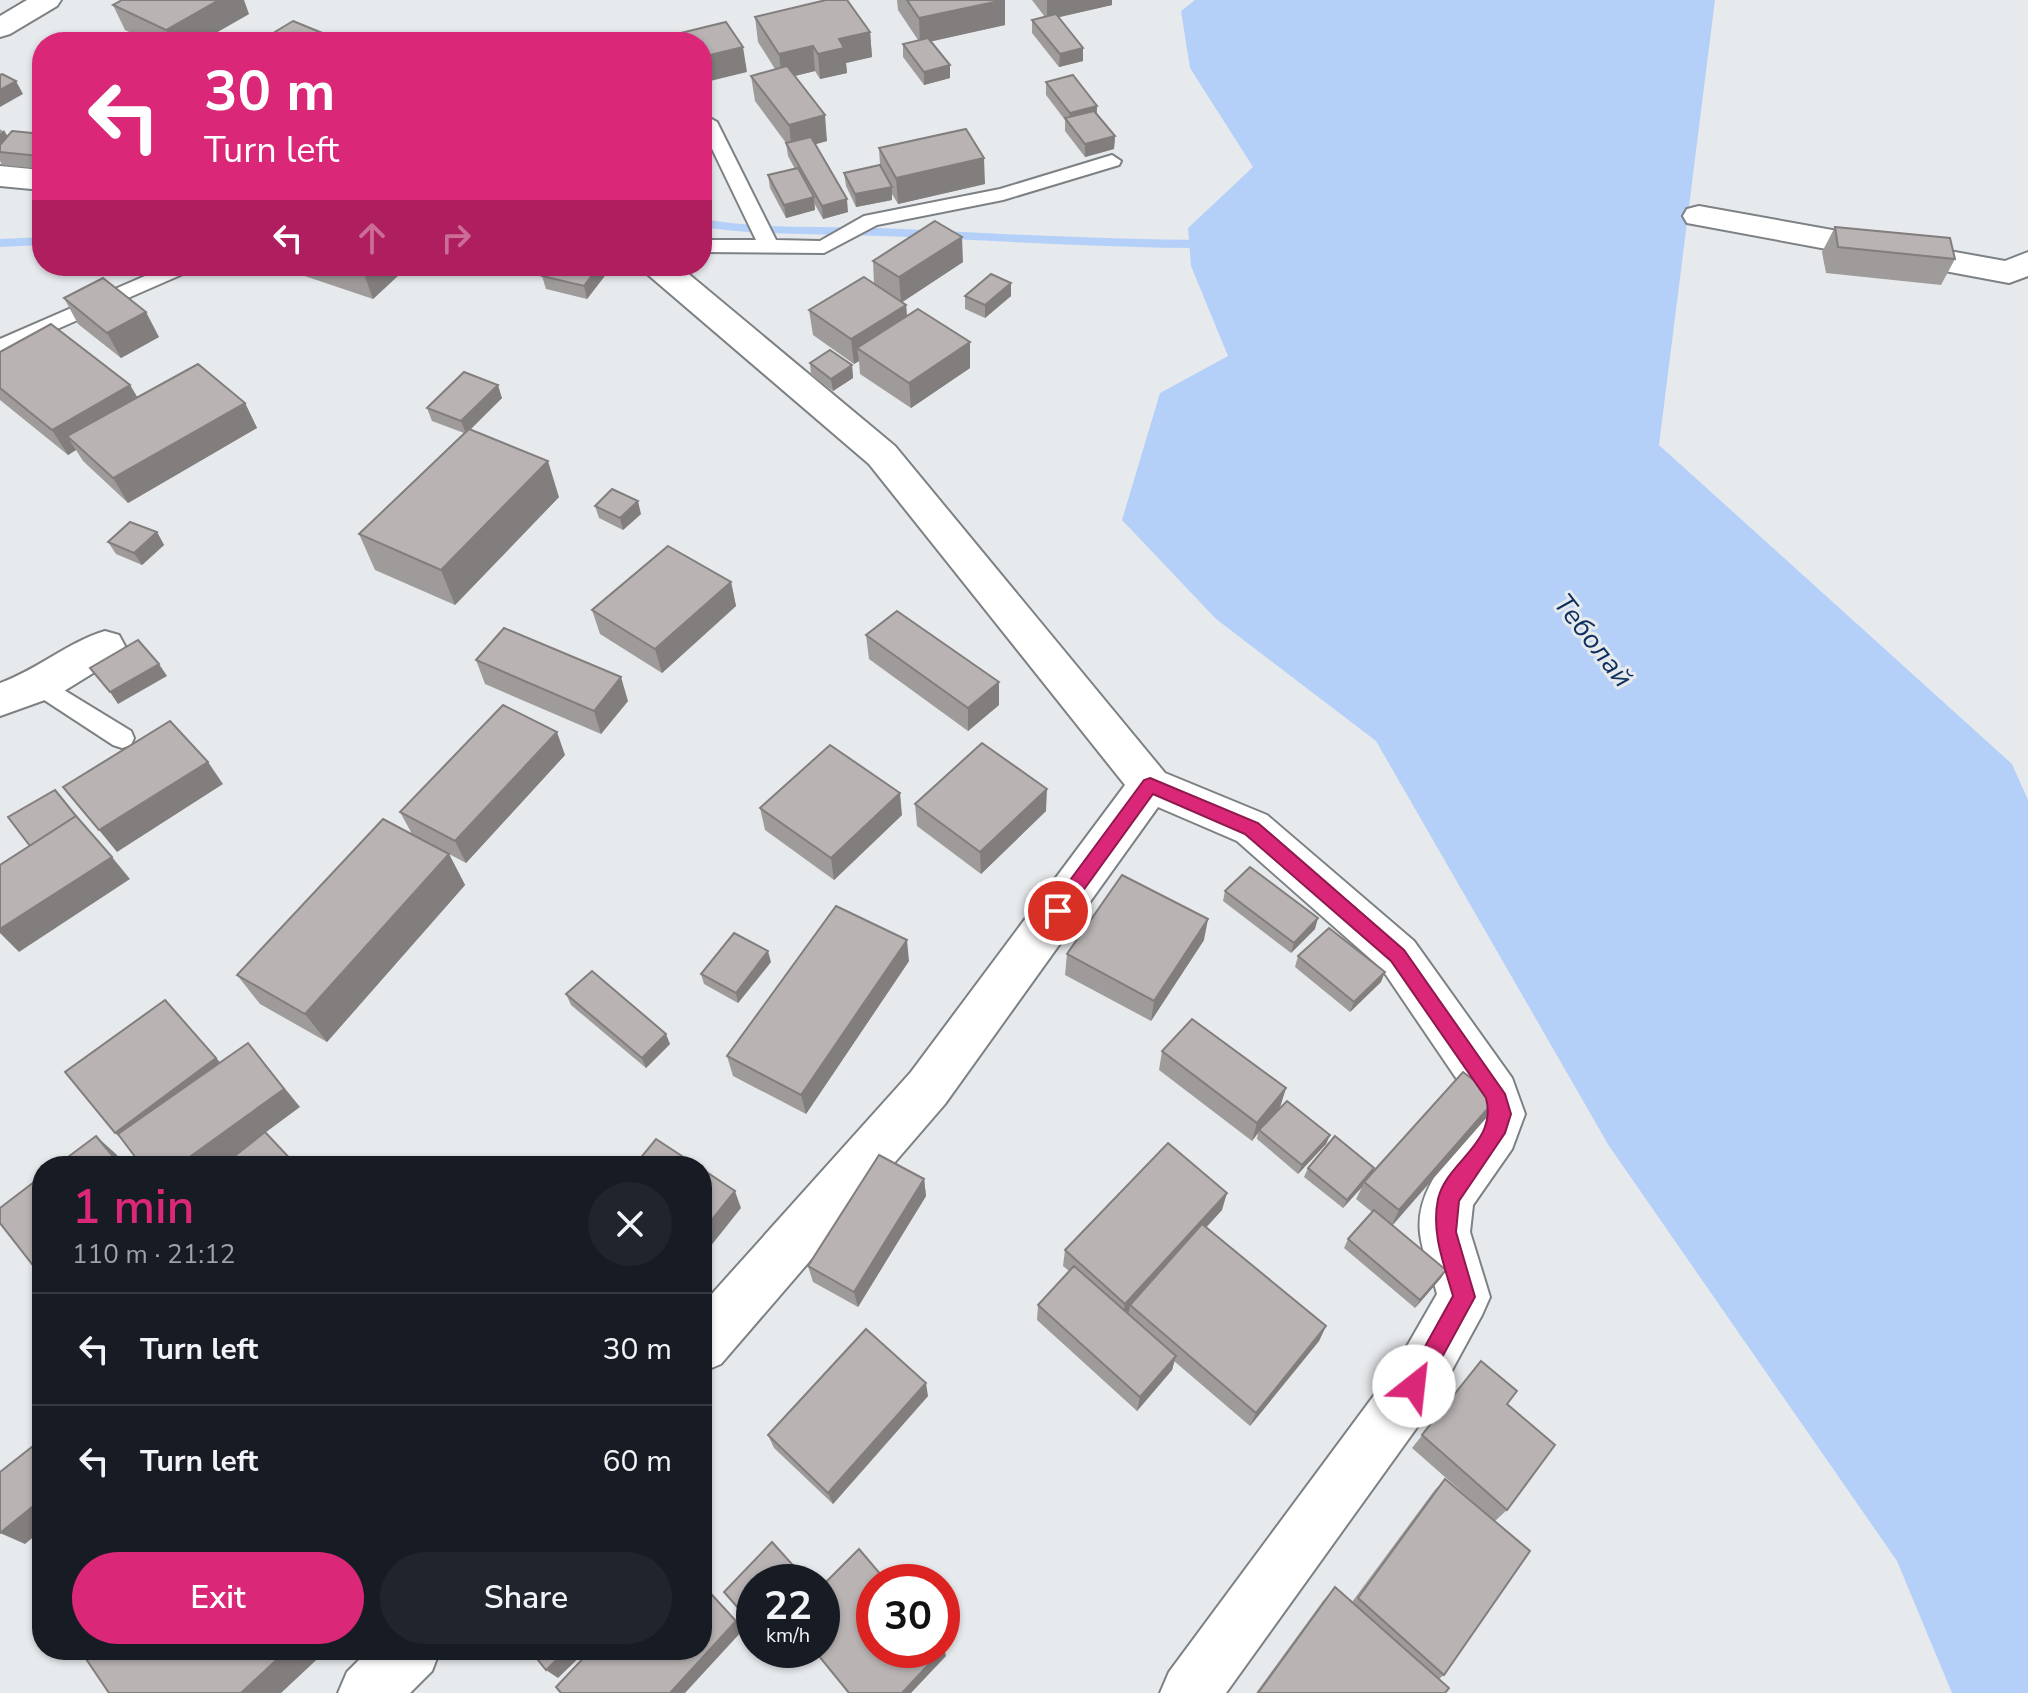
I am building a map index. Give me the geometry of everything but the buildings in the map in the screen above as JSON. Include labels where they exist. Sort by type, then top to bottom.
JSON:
[{"type":"street","points":[[0,28],[47,0]]},
{"type":"street","points":[[0,176],[32,179]]},
{"type":"street","points":[[1699,216],[2009,272],[2028,263]]},
{"type":"street","points":[[670,276],[882,455],[1150,785],[1252,828],[1398,955],[1495,1094],[1501,1114],[1495,1133],[1449,1198],[1445,1232],[1464,1297],[1414,1386],[1190,1693]]},
{"type":"street","points":[[0,700],[41,685],[105,646]]},
{"type":"street","points":[[712,1334],[928,1088],[1150,785]]},
{"type":"street","points":[[368,1693],[401,1660]]},
{"type":"lane","points":[[712,130],[764,235]]},
{"type":"lane","points":[[712,244],[764,235],[824,247],[871,220],[1003,194],[1112,161]]},
{"type":"lane","points":[[0,347],[162,276]]},
{"type":"lane","points":[[41,685],[122,738]]},
{"type":"water","name":"Теболай","points":[[1195,0],[1715,0],[1659,445],[2012,764],[2028,800],[2028,1693],[1952,1693],[1897,1561],[1609,1146],[1376,741],[1216,619],[1122,520],[1160,393],[1228,356],[1191,266],[1188,228],[1253,167],[1190,68],[1181,11]]},
{"type":"waterway","points":[[712,225],[747,230],[877,232],[1108,244],[1211,244]]},
{"type":"waterway","points":[[0,243],[32,241]]},
{"type":"route","points":[[1058,911],[1150,785],[1252,828],[1398,955],[1495,1094],[1501,1114],[1495,1133],[1449,1198],[1445,1232],[1464,1297],[1414,1386]]}]
